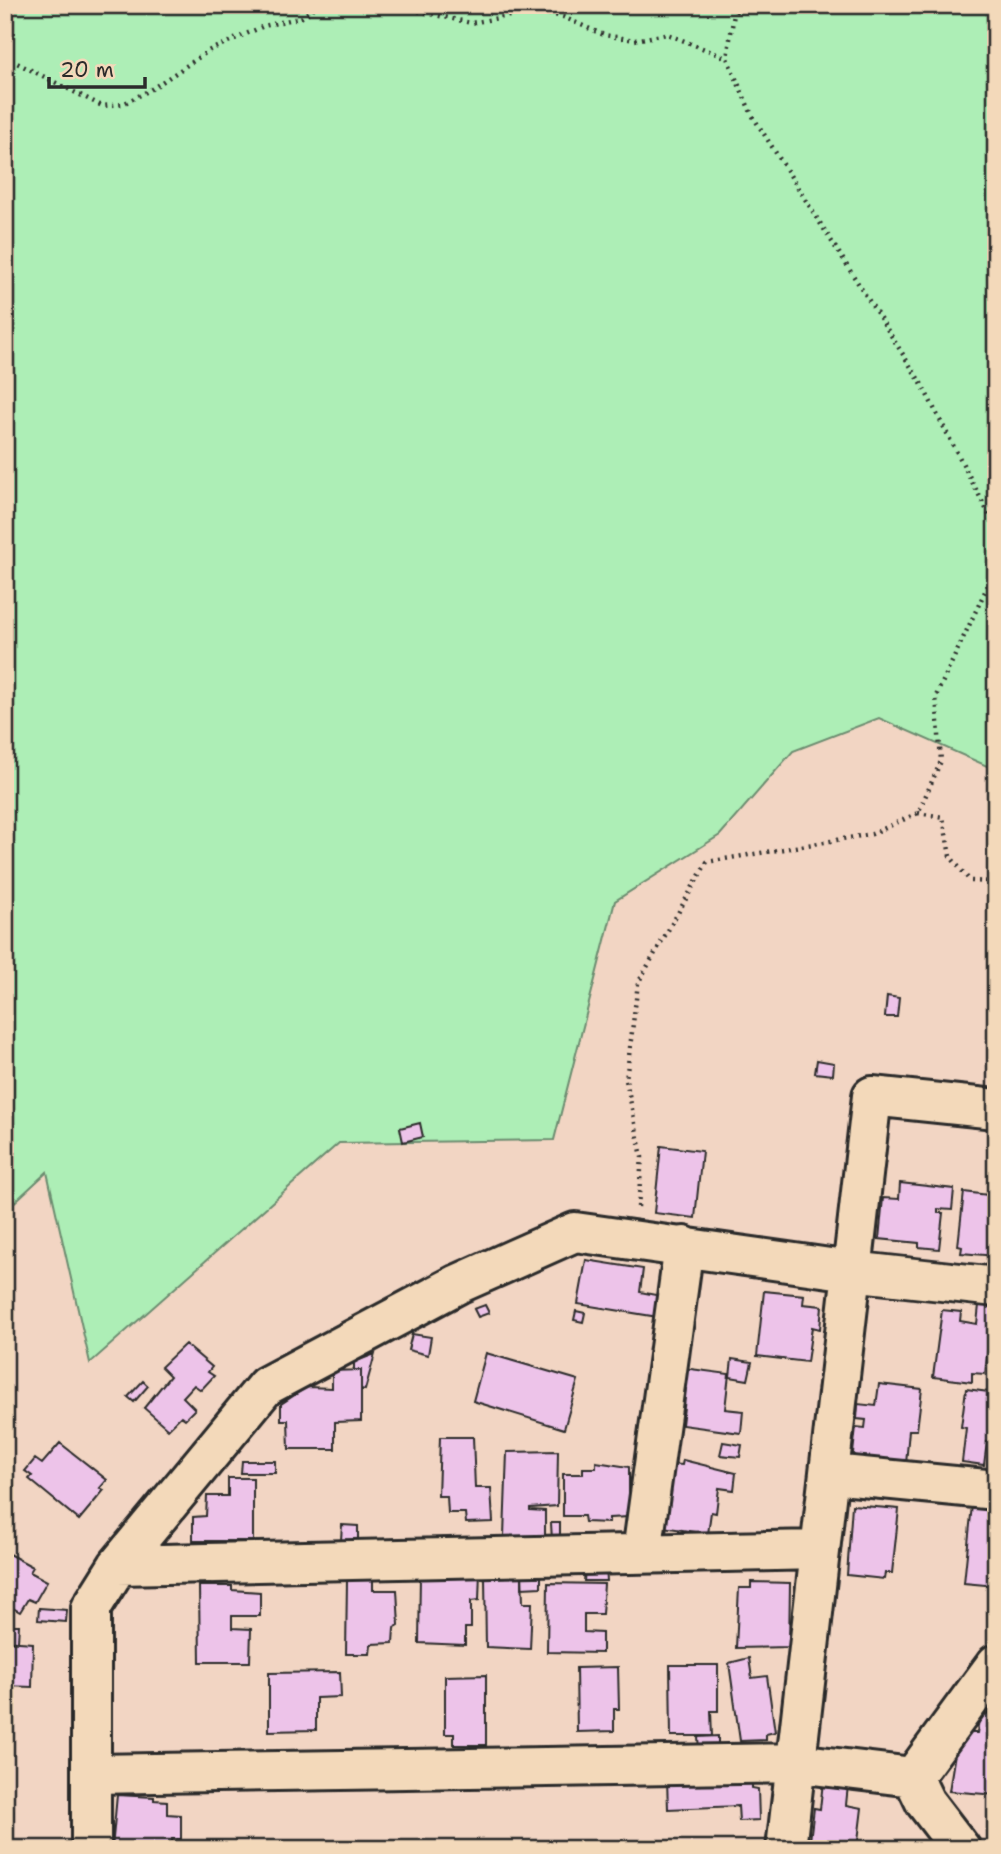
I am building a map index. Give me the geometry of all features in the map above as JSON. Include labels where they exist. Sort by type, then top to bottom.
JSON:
[{"type":"street","points":[[786,1849],[818,1550],[831,1474],[872,1096],[996,1109]]},
{"type":"street","points":[[91,1849],[91,1608],[118,1565],[266,1386],[458,1284],[575,1232],[851,1271],[996,1287]]},
{"type":"street","points":[[642,1553],[684,1246]]},
{"type":"street","points":[[831,1474],[996,1490]]},
{"type":"street","points":[[118,1565],[818,1550]]},
{"type":"street","points":[[913,1777],[989,1684]]},
{"type":"street","points":[[93,1774],[796,1763],[913,1777]]},
{"type":"street","points":[[913,1777],[925,1802],[961,1849]]},
{"type":"path","points":[[5,57],[102,106],[123,104],[150,90],[210,50],[264,26],[302,17],[318,5]]},
{"type":"path","points":[[391,5],[471,23],[536,11],[563,17],[604,35],[635,40],[667,34],[727,58]]},
{"type":"path","points":[[740,5],[734,14],[727,58],[752,115],[921,383],[996,528]]},
{"type":"path","points":[[918,813],[941,761],[936,696],[996,568]]},
{"type":"path","points":[[636,1239],[642,1157],[626,1080],[638,983],[707,862],[873,834],[918,813],[943,817],[950,856],[970,881],[996,882]]},
{"type":"green space","points":[[5,5],[996,5],[996,770],[879,718],[793,751],[720,835],[615,901],[554,1140],[339,1143],[90,1363],[47,1172],[5,1211]]},
{"type":"building","points":[[887,996],[899,998],[897,1017],[885,1017]]},
{"type":"building","points":[[817,1060],[834,1063],[833,1075],[815,1073]]},
{"type":"building","points":[[420,1123],[423,1137],[403,1142],[400,1128]]},
{"type":"building","points":[[661,1146],[702,1151],[695,1218],[654,1213]]},
{"type":"building","points":[[900,1183],[954,1189],[952,1210],[938,1209],[938,1213],[943,1213],[939,1249],[919,1247],[919,1243],[879,1239],[883,1198],[899,1199]]},
{"type":"building","points":[[964,1192],[996,1196],[996,1256],[961,1253],[962,1247],[958,1246]]},
{"type":"building","points":[[586,1260],[643,1269],[640,1292],[661,1296],[658,1317],[578,1304]]},
{"type":"building","points":[[764,1291],[804,1295],[803,1304],[822,1306],[820,1329],[812,1327],[807,1362],[757,1356]]},
{"type":"building","points":[[485,1305],[489,1313],[478,1317],[474,1309]]},
{"type":"building","points":[[979,1305],[993,1307],[985,1374],[972,1373],[972,1382],[933,1377],[942,1310],[961,1312],[960,1321],[977,1324]]},
{"type":"building","points":[[576,1311],[585,1313],[583,1322],[574,1320]]},
{"type":"building","points":[[412,1334],[431,1337],[428,1355],[408,1350]]},
{"type":"building","points":[[185,1344],[212,1367],[208,1372],[214,1376],[201,1390],[194,1385],[183,1397],[195,1409],[185,1419],[181,1416],[168,1429],[144,1408],[170,1376],[161,1367]]},
{"type":"building","points":[[486,1353],[578,1380],[564,1429],[473,1401]]},
{"type":"building","points":[[375,1354],[365,1390],[361,1389],[361,1370],[354,1370],[354,1362]]},
{"type":"building","points":[[732,1359],[752,1362],[748,1380],[730,1377]]},
{"type":"building","points":[[683,1368],[729,1374],[725,1409],[743,1411],[741,1433],[682,1425],[686,1389],[682,1388]]},
{"type":"building","points":[[361,1370],[361,1421],[335,1422],[335,1449],[289,1449],[288,1420],[281,1420],[281,1404],[307,1387],[332,1388],[332,1371]]},
{"type":"building","points":[[143,1381],[148,1386],[134,1402],[128,1397]]},
{"type":"building","points":[[879,1384],[922,1389],[917,1430],[909,1430],[906,1464],[859,1459],[853,1453],[856,1427],[865,1428],[866,1420],[857,1419],[858,1404],[876,1406]]},
{"type":"building","points":[[966,1389],[996,1393],[996,1456],[990,1456],[992,1443],[987,1442],[984,1465],[962,1462],[966,1428],[961,1427]]},
{"type":"building","points":[[440,1437],[473,1437],[475,1488],[491,1488],[493,1522],[466,1523],[465,1513],[448,1513],[447,1496],[438,1496]]},
{"type":"building","points":[[723,1442],[742,1445],[740,1457],[720,1455]]},
{"type":"building","points":[[60,1443],[107,1480],[100,1488],[104,1490],[79,1520],[29,1479],[32,1476],[25,1471],[35,1459],[42,1464]]},
{"type":"building","points":[[558,1451],[557,1506],[530,1508],[545,1511],[545,1536],[504,1536],[507,1452]]},
{"type":"building","points":[[683,1460],[736,1473],[734,1490],[719,1488],[716,1513],[711,1512],[708,1534],[663,1527],[671,1464],[682,1465]]},
{"type":"building","points":[[242,1461],[275,1461],[275,1473],[241,1473]]},
{"type":"building","points":[[596,1462],[629,1467],[629,1517],[609,1518],[609,1523],[585,1522],[584,1516],[563,1516],[563,1474],[583,1474],[583,1468],[596,1468]]},
{"type":"building","points":[[228,1478],[253,1478],[253,1541],[193,1541],[193,1517],[206,1516],[207,1496],[228,1496]]},
{"type":"building","points":[[852,1505],[899,1509],[892,1573],[885,1573],[884,1579],[847,1575]]},
{"type":"building","points":[[972,1505],[996,1508],[996,1586],[964,1583]]},
{"type":"building","points":[[551,1523],[560,1523],[560,1540],[552,1540]]},
{"type":"building","points":[[342,1525],[358,1526],[358,1540],[341,1540]]},
{"type":"building","points":[[5,1552],[33,1567],[30,1572],[47,1581],[35,1602],[28,1599],[20,1612],[11,1607],[5,1617]]},
{"type":"building","points":[[585,1569],[606,1569],[607,1581],[584,1581]]},
{"type":"building","points":[[480,1570],[479,1600],[471,1601],[471,1628],[465,1628],[465,1645],[419,1643],[420,1576]]},
{"type":"building","points":[[503,1570],[522,1570],[523,1603],[532,1603],[530,1649],[486,1647],[485,1577],[503,1576]]},
{"type":"building","points":[[522,1570],[541,1571],[541,1587],[522,1588]]},
{"type":"building","points":[[347,1580],[373,1580],[373,1590],[397,1590],[399,1625],[394,1628],[393,1643],[371,1644],[370,1654],[346,1654]]},
{"type":"building","points":[[751,1582],[790,1583],[789,1647],[736,1648],[739,1588],[751,1588]]},
{"type":"building","points":[[548,1583],[604,1584],[602,1614],[584,1614],[584,1632],[602,1633],[602,1653],[547,1652]]},
{"type":"building","points":[[199,1586],[232,1586],[232,1590],[260,1592],[260,1616],[232,1616],[232,1628],[251,1629],[250,1662],[200,1662]]},
{"type":"building","points":[[39,1608],[67,1610],[66,1622],[38,1620]]},
{"type":"building","points":[[5,1625],[19,1625],[18,1641],[5,1641]]},
{"type":"building","points":[[5,1641],[33,1643],[32,1687],[5,1686]]},
{"type":"building","points":[[749,1658],[752,1678],[767,1676],[775,1732],[766,1734],[766,1740],[740,1741],[729,1663]]},
{"type":"building","points":[[670,1665],[718,1665],[718,1711],[711,1711],[712,1736],[671,1736]]},
{"type":"building","points":[[618,1667],[619,1709],[614,1709],[614,1731],[577,1732],[576,1668]]},
{"type":"building","points":[[340,1672],[341,1697],[316,1698],[316,1730],[269,1731],[269,1673]]},
{"type":"building","points":[[486,1675],[486,1745],[454,1745],[454,1734],[445,1734],[445,1676]]},
{"type":"building","points":[[990,1712],[996,1713],[996,1795],[949,1791],[956,1747],[968,1733],[977,1733],[979,1719]]},
{"type":"building","points":[[718,1736],[718,1749],[699,1749],[698,1737]]},
{"type":"building","points":[[752,1779],[752,1788],[758,1789],[759,1820],[739,1821],[738,1806],[668,1809],[667,1780],[685,1780],[685,1785],[696,1785],[696,1781]]},
{"type":"building","points":[[823,1782],[848,1785],[846,1805],[862,1808],[857,1849],[809,1849],[814,1808],[820,1809]]},
{"type":"building","points":[[117,1795],[154,1797],[154,1800],[167,1801],[167,1814],[181,1815],[181,1839],[172,1839],[172,1849],[112,1849]]},
{"type":"building","points":[[5,1810],[13,1811],[12,1849],[5,1849]]}]
